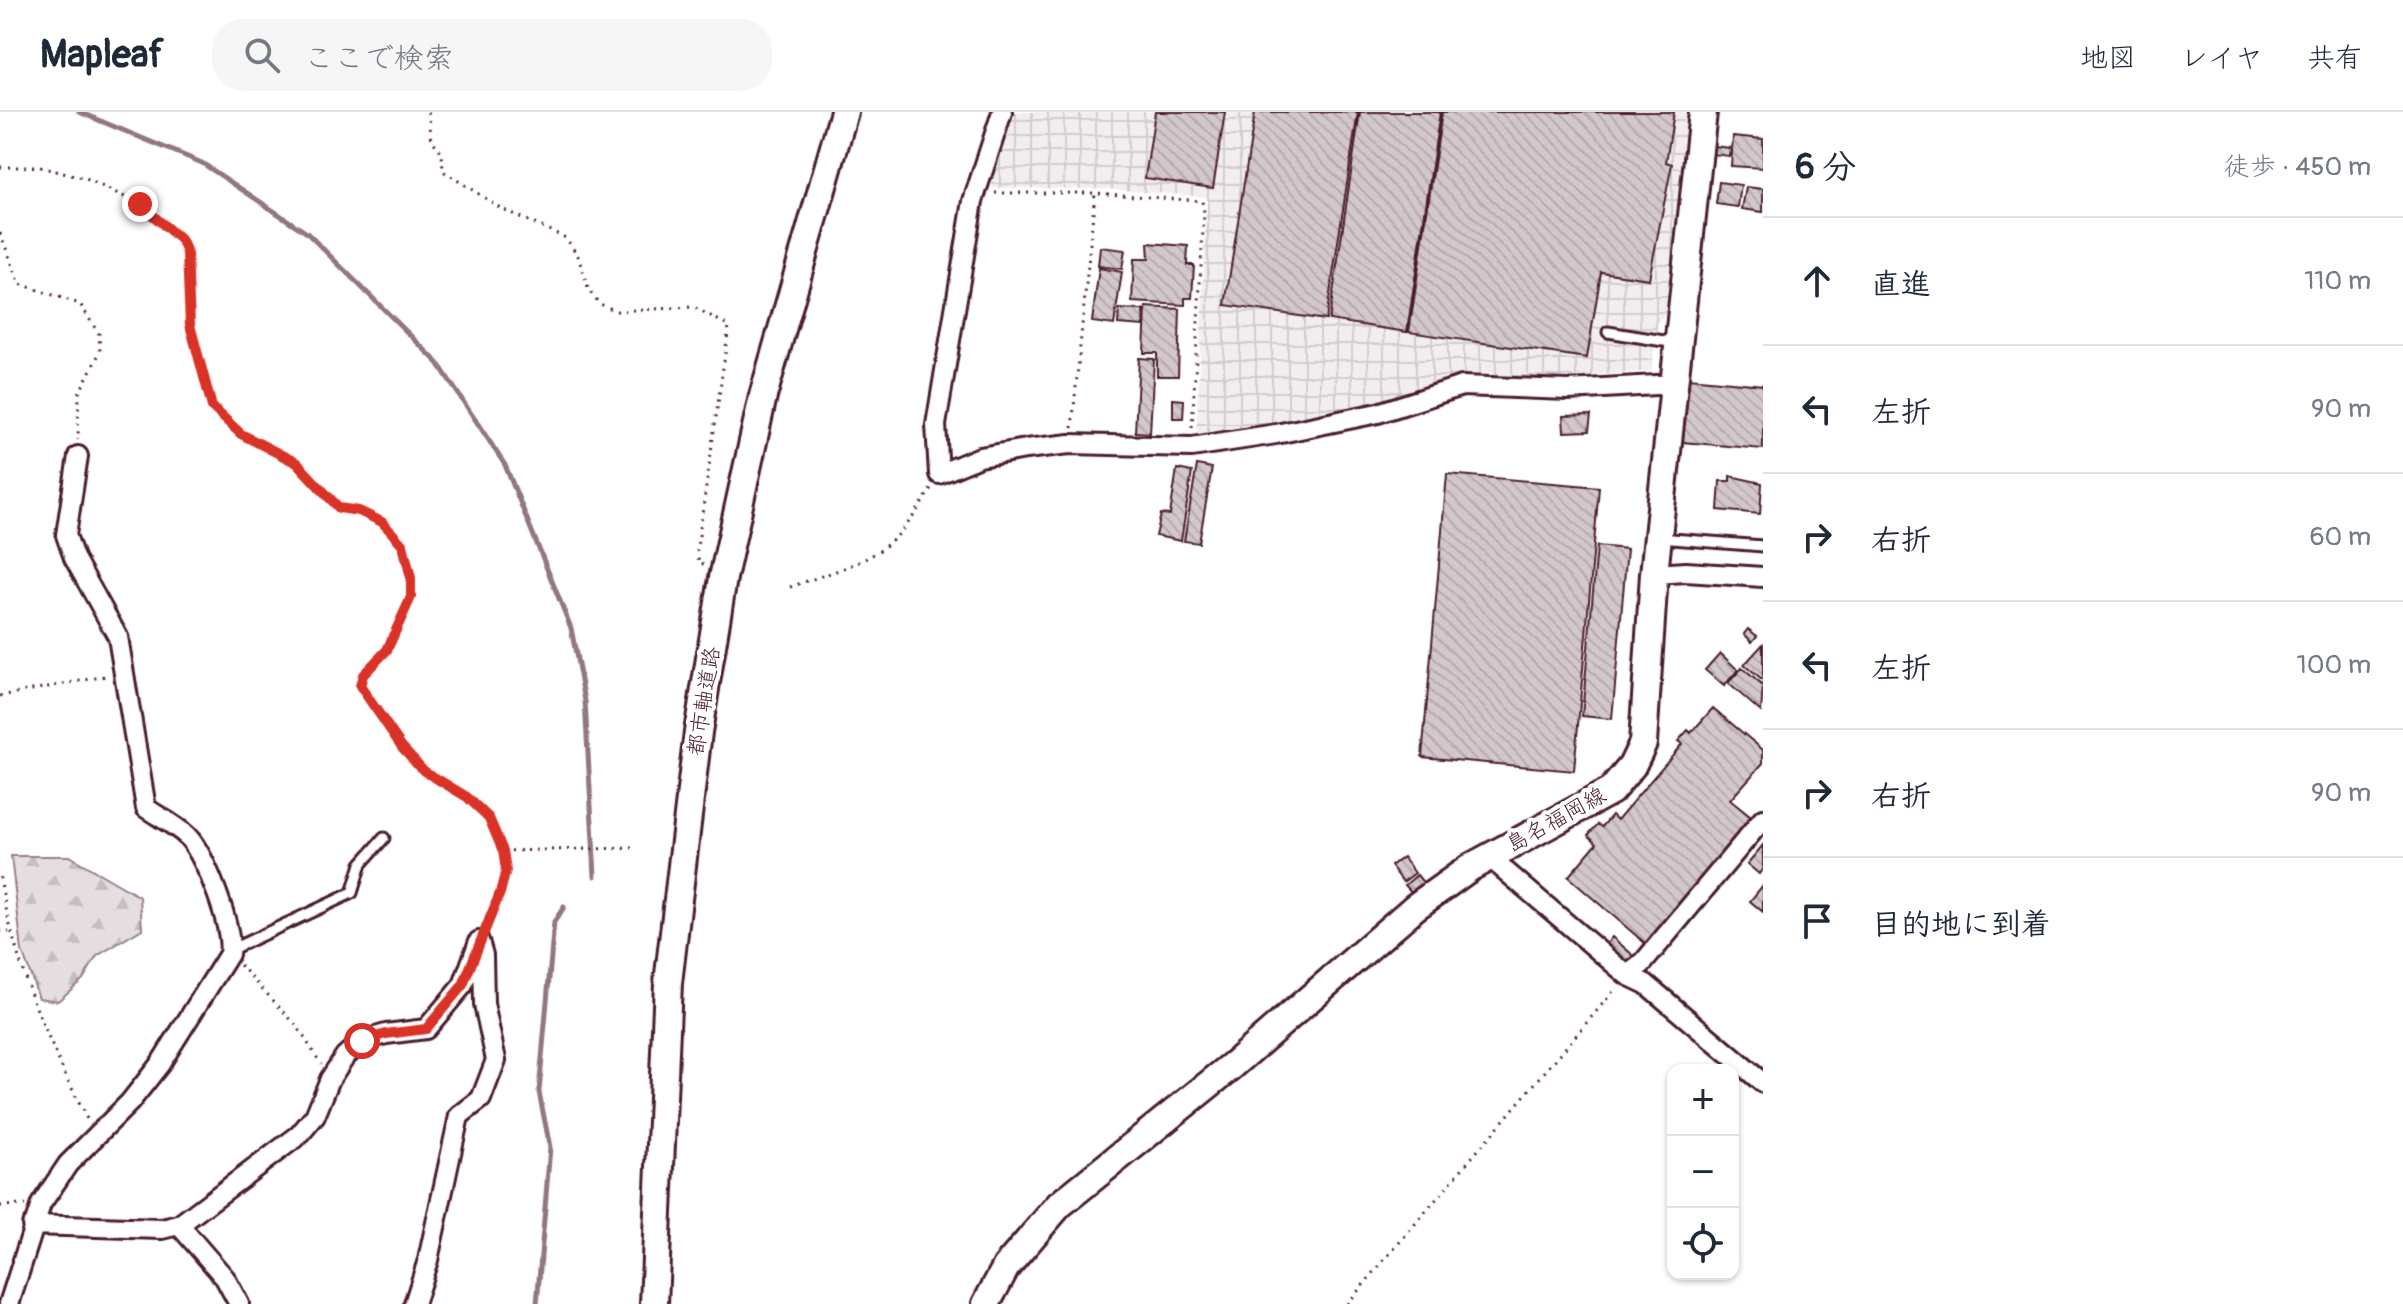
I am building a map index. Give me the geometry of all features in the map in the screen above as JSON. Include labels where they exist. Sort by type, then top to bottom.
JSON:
[{"type":"main road","name":"都市軸道路","points":[[654,1304],[668,983],[698,732],[723,578],[763,396],[844,112]]},
{"type":"main road","name":"島名福岡線","points":[[986,1304],[1006,1267],[1059,1205],[1255,1046],[1415,907],[1489,857],[1611,791],[1632,766],[1643,743],[1657,538],[1703,112]]},
{"type":"street","points":[[1002,112],[975,194],[936,425],[939,474],[980,457],[1070,444],[1192,447],[1342,422],[1462,386],[1568,390],[1674,384]]},
{"type":"street","points":[[9,1304],[41,1204],[68,1164],[130,1102],[160,1064],[230,952],[233,938],[197,852],[187,837],[146,808],[118,637],[74,558],[66,535],[78,456]]},
{"type":"street","points":[[1654,574],[1686,572],[1763,577]]},
{"type":"street","points":[[1627,975],[1642,964],[1763,819]]},
{"type":"street","points":[[1489,857],[1627,975],[1646,984],[1763,1083]]},
{"type":"street","points":[[32,1225],[162,1229],[179,1225],[299,1135],[315,1116],[330,1079],[345,1056],[362,1041],[386,1034],[426,1029],[463,985],[479,941]]},
{"type":"street","points":[[414,1304],[428,1260],[459,1116],[481,1099],[496,1060],[484,1004],[483,955],[479,941]]},
{"type":"street","points":[[179,1225],[225,1278],[239,1304]]},
{"type":"lane","points":[[1608,332],[1678,343]]},
{"type":"lane","points":[[1657,538],[1763,546]]},
{"type":"lane","points":[[230,952],[352,893],[361,864],[384,838]]},
{"type":"path","points":[[428,112],[432,140],[442,153],[443,171],[502,209],[566,238],[578,256],[589,291],[600,304],[617,311],[694,307],[729,326],[697,550],[699,563],[711,567]]},
{"type":"path","points":[[0,167],[40,167],[86,179],[140,204],[182,241],[187,253],[190,325],[212,407],[241,434],[297,463],[339,508],[359,511],[382,522],[403,545],[411,578],[411,597],[387,650],[363,675],[360,686],[402,747],[424,771],[467,797],[489,818],[503,851],[506,870],[500,893],[479,941]]},
{"type":"path","points":[[975,194],[1095,193],[1202,201],[1204,212],[1192,447]]},
{"type":"path","points":[[1070,444],[1095,193]]},
{"type":"path","points":[[0,233],[2,246],[20,284],[80,304],[99,334],[100,352],[79,393],[78,456]]},
{"type":"path","points":[[790,587],[879,554],[902,533],[939,474]]},
{"type":"path","points":[[0,696],[126,672]]},
{"type":"path","points":[[503,851],[632,848]]},
{"type":"path","points":[[0,877],[9,932],[41,1027],[96,1137]]},
{"type":"path","points":[[0,932],[9,932]]},
{"type":"path","points":[[230,952],[297,1026],[330,1079]]},
{"type":"path","points":[[1347,1304],[1627,975]]},
{"type":"path","points":[[0,1206],[41,1204]]},
{"type":"shaded area","points":[[1008,112],[1691,112],[1670,314],[1658,321],[1652,371],[1535,379],[1461,376],[1351,410],[1196,440],[1207,197],[1107,189],[993,188],[990,175]]},
{"type":"green space","points":[[11,856],[69,856],[140,897],[142,929],[97,956],[83,979],[58,1001],[39,998],[22,951]]},
{"type":"building","points":[[1155,112],[1225,112],[1213,188],[1145,178]]},
{"type":"building","points":[[1255,112],[1358,112],[1326,320],[1225,305]]},
{"type":"building","points":[[1360,112],[1440,112],[1407,332],[1329,320]]},
{"type":"building","points":[[1442,112],[1674,112],[1666,162],[1672,164],[1649,279],[1601,272],[1587,358],[1409,332]]},
{"type":"building","points":[[1733,136],[1763,139],[1763,168],[1731,166]]},
{"type":"building","points":[[1713,146],[1730,148],[1729,156],[1711,154]]},
{"type":"building","points":[[1719,182],[1741,185],[1738,207],[1716,204]]},
{"type":"building","points":[[1746,187],[1763,189],[1763,212],[1742,209]]},
{"type":"building","points":[[1148,243],[1188,246],[1187,265],[1194,265],[1192,298],[1185,298],[1185,305],[1132,302],[1134,259],[1149,259]]},
{"type":"building","points":[[1100,247],[1125,250],[1122,269],[1098,266]]},
{"type":"building","points":[[1099,268],[1122,272],[1114,325],[1092,322]]},
{"type":"building","points":[[1146,307],[1180,309],[1178,376],[1157,376],[1157,353],[1144,353]]},
{"type":"building","points":[[1119,309],[1143,310],[1144,326],[1118,324]]},
{"type":"building","points":[[1139,358],[1154,359],[1150,433],[1135,432]]},
{"type":"building","points":[[1688,378],[1763,385],[1763,449],[1682,442]]},
{"type":"building","points":[[1173,399],[1184,400],[1183,418],[1173,418]]},
{"type":"building","points":[[1591,415],[1589,431],[1564,432],[1563,416]]},
{"type":"building","points":[[1197,465],[1212,468],[1199,543],[1184,541]]},
{"type":"building","points":[[1177,469],[1192,472],[1181,541],[1156,536],[1161,514],[1170,515]]},
{"type":"building","points":[[1447,474],[1599,487],[1574,771],[1422,757]]},
{"type":"building","points":[[1730,476],[1762,483],[1760,514],[1718,510],[1720,481],[1730,481]]},
{"type":"building","points":[[1597,546],[1627,549],[1612,719],[1582,716]]},
{"type":"building","points":[[1748,629],[1757,636],[1752,642],[1744,634]]},
{"type":"building","points":[[1763,644],[1763,681],[1744,665]]},
{"type":"building","points":[[1720,653],[1738,670],[1724,686],[1705,670]]},
{"type":"building","points":[[1742,668],[1763,686],[1761,712],[1728,683]]},
{"type":"building","points":[[1713,708],[1763,750],[1763,763],[1730,800],[1751,817],[1646,944],[1568,877],[1597,843],[1588,835],[1598,824],[1602,827],[1612,815],[1617,820],[1682,744],[1678,741],[1688,730],[1691,733]]},
{"type":"building","points":[[1763,845],[1763,868],[1759,874],[1747,864]]},
{"type":"building","points":[[1403,857],[1415,873],[1403,882],[1391,866]]},
{"type":"building","points":[[1417,875],[1426,886],[1414,895],[1405,885]]},
{"type":"building","points":[[1763,885],[1763,912],[1750,901]]},
{"type":"building","points":[[1612,937],[1634,956],[1631,960],[1625,960],[1606,945]]},
{"type":"waterway","points":[[79,112],[202,163],[307,233],[438,363],[505,465],[571,628],[585,701],[595,876]]},
{"type":"waterway","points":[[537,1304],[550,1147],[539,1092],[554,922],[564,907]]},
{"type":"route","points":[[140,204],[182,241],[187,253],[186,291],[190,325],[203,383],[212,407],[241,434],[297,463],[339,508],[359,511],[382,522],[403,545],[411,578],[411,597],[387,650],[363,675],[360,686],[402,747],[424,771],[467,797],[489,818],[503,851],[506,870],[500,893],[486,921],[463,985],[455,997],[426,1029],[386,1034],[362,1041]]}]
